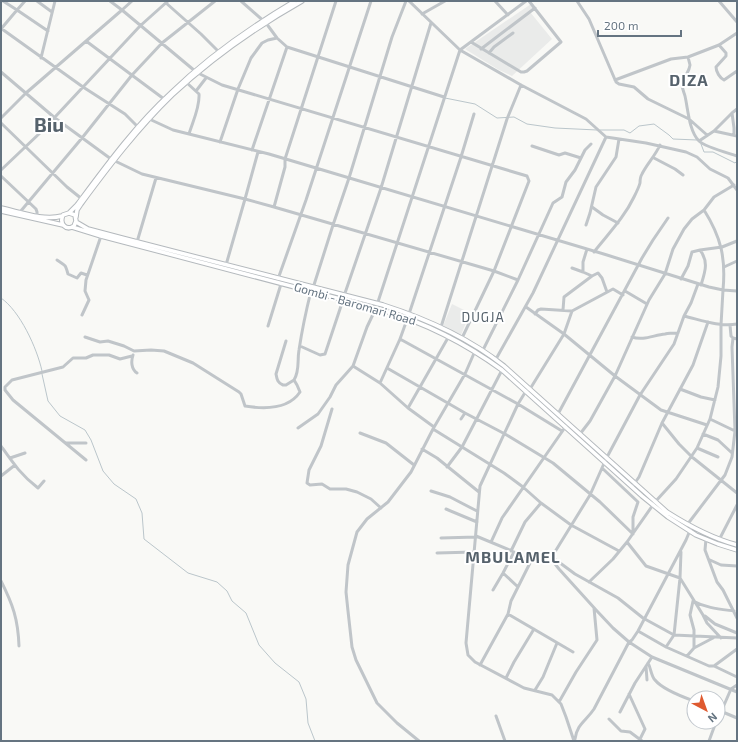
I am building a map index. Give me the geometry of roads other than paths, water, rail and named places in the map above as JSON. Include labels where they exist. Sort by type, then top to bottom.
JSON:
[{"type":"main road","points":[[1,211],[63,225],[67,228],[72,227],[76,222],[77,210],[138,127],[219,52],[295,1]]},
{"type":"main road","points":[[1,208],[37,216],[55,218],[69,213],[164,99],[197,72],[264,22],[302,1]]},
{"type":"main road","points":[[69,213],[76,217]]},
{"type":"main road","points":[[62,216],[61,221],[63,225]]},
{"type":"main road","name":"Gombi - Baromari Road","points":[[76,222],[88,228],[281,284],[344,298],[408,316],[449,336],[475,351],[502,370],[558,414],[566,425],[580,434],[605,460]]},
{"type":"main road","name":"Gombi - Baromari Road","points":[[72,227],[101,236],[216,265],[226,265],[312,290]]},
{"type":"main road","name":"Gombi - Baromari Road","points":[[344,298],[377,304],[441,327],[483,350],[496,359],[671,520],[706,539],[737,550]]},
{"type":"main road","name":"Gombi - Baromari Road","points":[[654,503],[687,525],[691,530],[737,545]]},
{"type":"street","points":[[3,1],[48,31]]},
{"type":"street","points":[[24,1],[1,29],[83,87],[125,114],[138,127]]},
{"type":"street","points":[[38,1],[52,12]]},
{"type":"street","points":[[41,58],[55,1]]},
{"type":"street","points":[[110,1],[197,72],[222,85],[527,176],[529,181],[494,272],[462,338]]},
{"type":"street","points":[[1,118],[26,93],[132,1]]},
{"type":"street","points":[[20,212],[132,75],[162,44],[215,1]]},
{"type":"street","points":[[241,1],[264,22],[277,38],[287,47],[444,97]]},
{"type":"street","points":[[274,207],[285,167],[285,159],[319,58],[336,1]]},
{"type":"street","points":[[278,279],[301,216],[371,1]]},
{"type":"street","points":[[286,341],[276,374],[278,382],[283,385],[294,380],[298,372],[303,324],[312,290],[349,178],[392,37],[406,1]]},
{"type":"street","points":[[409,1],[460,50],[521,85],[586,119],[606,137],[686,152],[697,157],[710,169],[727,177],[736,187],[714,197],[704,210],[692,219],[684,228],[674,249],[665,274],[647,304],[615,376],[590,421],[580,434]]},
{"type":"street","points":[[422,14],[445,1]]},
{"type":"street","points":[[495,1],[508,15]]},
{"type":"street","points":[[298,428],[318,414],[330,397],[336,385],[354,366],[367,326],[376,308],[460,50],[508,15],[528,1],[560,40],[560,44],[524,72],[521,72],[471,42]]},
{"type":"street","points":[[576,1],[589,19],[615,80],[619,84],[634,87],[648,99],[689,119],[707,135]]},
{"type":"street","points":[[719,1],[737,22]]},
{"type":"street","points":[[1,170],[55,118],[140,26],[167,2],[187,23],[201,34],[219,52]]},
{"type":"street","points":[[481,49],[535,8]]},
{"type":"street","points":[[300,346],[320,355],[325,354],[381,188],[432,23]]},
{"type":"street","points":[[615,80],[671,59],[688,56],[719,45],[737,32]]},
{"type":"street","points":[[489,53],[494,47],[513,33]]},
{"type":"street","points":[[220,142],[251,58],[258,47],[268,40],[277,38]]},
{"type":"street","points":[[86,41],[164,99]]},
{"type":"street","points":[[719,45],[726,53],[726,56],[716,67],[716,70],[724,80],[737,70]]},
{"type":"street","points":[[252,150],[287,47]]},
{"type":"street","points":[[688,56],[690,64],[682,87],[689,119],[696,137],[699,141],[737,156]]},
{"type":"street","points":[[1,72],[55,118],[113,160],[128,168],[156,178],[274,207],[518,280]]},
{"type":"street","points":[[196,90],[206,78]]},
{"type":"street","points":[[187,83],[199,94],[197,108],[189,134]]},
{"type":"street","points":[[441,327],[507,119],[521,85]]},
{"type":"street","points":[[699,141],[714,131],[737,109]]},
{"type":"street","points":[[714,131],[735,136],[732,113]]},
{"type":"street","points":[[380,383],[400,339],[462,157],[474,114]]},
{"type":"street","points":[[148,118],[173,130],[316,168],[681,279],[723,290],[737,291]]},
{"type":"street","points":[[1,123],[82,199]]},
{"type":"street","points":[[496,359],[526,307],[606,137]]},
{"type":"street","points":[[586,225],[592,207],[596,187],[616,157],[619,139]]},
{"type":"street","points":[[483,350],[518,280],[552,203],[562,197],[566,182],[575,170],[585,150],[591,144]]},
{"type":"street","points":[[532,146],[559,154],[565,153],[581,158]]},
{"type":"street","points":[[594,252],[618,223],[635,196],[640,185],[642,173],[654,158],[660,146]]},
{"type":"street","points":[[226,265],[258,152]]},
{"type":"street","points":[[654,158],[674,168],[683,175]]},
{"type":"street","points":[[1,176],[28,202],[37,212],[37,216]]},
{"type":"street","points":[[137,242],[156,178]]},
{"type":"street","points":[[592,207],[618,223]]},
{"type":"street","points":[[589,582],[606,567],[633,534],[654,503],[676,479],[692,457],[710,419],[715,400],[722,356],[721,325],[724,266],[722,247],[704,210]]},
{"type":"street","points":[[558,414],[653,240],[668,218]]},
{"type":"street","points":[[82,314],[89,300],[85,286],[87,275],[101,236]]},
{"type":"street","points":[[681,279],[688,266],[690,254],[692,252],[722,247],[737,241]]},
{"type":"street","points":[[583,272],[583,262],[587,250]]},
{"type":"street","points":[[700,250],[706,260],[706,265],[669,352],[640,395],[605,460],[590,495],[552,557],[552,560],[594,608],[629,642],[652,657],[737,692]]},
{"type":"street","points":[[57,260],[67,268],[68,274],[75,278],[77,278],[81,273],[87,275]]},
{"type":"street","points":[[724,266],[737,261]]},
{"type":"street","points":[[572,268],[592,276]]},
{"type":"street","points":[[563,310],[564,297],[598,273],[602,278],[607,292]]},
{"type":"street","points":[[268,326],[281,284]]},
{"type":"street","points":[[535,314],[540,309],[572,311],[613,289],[623,295]]},
{"type":"street","points":[[625,290],[647,304]]},
{"type":"street","points":[[526,307],[564,334],[615,376],[661,410],[707,424]]},
{"type":"street","points":[[572,311],[564,334],[518,404],[483,480],[479,492],[466,643],[468,655],[475,662],[524,688],[552,695],[559,702],[574,741]]},
{"type":"street","points":[[684,316],[721,325],[737,324]]},
{"type":"street","points":[[633,485],[643,468],[662,423],[693,365],[708,322]]},
{"type":"street","points":[[687,525],[721,480],[730,465],[736,431],[736,415],[732,347],[733,338],[731,336],[730,325]]},
{"type":"street","points":[[632,337],[656,337],[665,334],[678,333]]},
{"type":"street","points":[[408,408],[449,336]]},
{"type":"street","points":[[85,337],[100,342],[108,341],[134,351],[164,351],[193,363],[239,392],[241,394],[244,406],[276,408],[281,406],[296,397],[300,392],[298,385],[294,380]]},
{"type":"street","points":[[733,338],[737,339]]},
{"type":"street","points":[[400,339],[518,404],[562,431]]},
{"type":"street","points":[[134,351],[132,356],[132,365],[135,373],[137,374]]},
{"type":"street","points":[[419,741],[397,723],[377,703],[356,660],[352,647],[346,592],[348,565],[357,532],[368,519],[397,492],[411,472],[433,428],[465,374],[475,351]]},
{"type":"street","points":[[86,460],[13,400],[5,390],[5,387],[12,380],[63,367],[73,358],[86,358],[93,355],[109,355],[123,359],[132,356]]},
{"type":"street","points":[[354,366],[380,383],[433,428],[523,487],[541,503],[571,525],[619,550]]},
{"type":"street","points":[[388,368],[448,404],[505,434],[544,457],[575,481],[633,534]]},
{"type":"street","points":[[447,467],[462,447],[502,370]]},
{"type":"street","points":[[680,389],[701,397],[715,400]]},
{"type":"street","points":[[332,409],[321,446],[309,470],[307,483],[310,485],[324,484],[330,489],[346,489],[357,492],[371,499],[381,508]]},
{"type":"street","points":[[461,419],[465,412]]},
{"type":"street","points":[[710,419],[736,431]]},
{"type":"street","points":[[662,423],[692,457],[737,493]]},
{"type":"street","points":[[491,542],[502,518],[566,425]]},
{"type":"street","points":[[360,433],[386,443],[414,465]]},
{"type":"street","points":[[703,434],[718,440],[732,452]]},
{"type":"street","points":[[66,443],[86,443]]},
{"type":"street","points":[[1,446],[25,477],[38,488],[44,481]]},
{"type":"street","points":[[697,448],[718,457]]},
{"type":"street","points":[[422,449],[432,454],[479,492]]},
{"type":"street","points":[[10,458],[25,452]]},
{"type":"street","points":[[1,476],[15,465]]},
{"type":"street","points":[[602,468],[638,502],[632,517],[633,534]]},
{"type":"street","points":[[432,491],[450,497],[478,512]]},
{"type":"street","points":[[493,590],[504,573],[525,522],[541,503]]},
{"type":"street","points":[[719,540],[737,505]]},
{"type":"street","points":[[446,509],[477,522]]},
{"type":"street","points":[[574,741],[581,722],[594,709],[629,642],[638,631],[643,618],[691,530]]},
{"type":"street","points":[[441,538],[476,537],[491,542],[530,560],[530,563],[511,601],[508,614],[480,665]]},
{"type":"street","points":[[706,539],[705,550],[717,582],[723,590],[737,618]]},
{"type":"street","points":[[627,542],[644,564],[680,578],[707,623],[721,638]]},
{"type":"street","points":[[666,647],[674,635],[680,578],[681,550]]},
{"type":"street","points":[[437,553],[474,552]]},
{"type":"street","points":[[552,557],[589,582],[618,598],[643,618],[674,635],[737,638]]},
{"type":"street","points":[[709,560],[721,565],[737,566]]},
{"type":"street","points":[[504,573],[518,587]]},
{"type":"street","points":[[1,581],[15,612],[18,623],[19,646]]},
{"type":"street","points":[[693,601],[711,608],[734,611]]},
{"type":"street","points":[[693,601],[690,615],[694,635],[694,648]]},
{"type":"street","points":[[559,702],[597,640],[594,608]]},
{"type":"street","points":[[508,614],[573,652]]},
{"type":"street","points":[[703,615],[715,624],[737,633]]},
{"type":"street","points":[[506,678],[534,629]]},
{"type":"street","points":[[638,631],[666,647],[737,677]]},
{"type":"street","points":[[687,656],[694,648],[713,638]]},
{"type":"street","points":[[535,690],[543,677],[557,643]]},
{"type":"street","points":[[714,666],[737,649]]},
{"type":"street","points":[[620,712],[629,694],[652,657]]},
{"type":"street","points":[[648,663],[656,682],[686,698]]},
{"type":"street","points":[[646,666],[647,680]]},
{"type":"street","points":[[726,699],[731,689],[737,685]]},
{"type":"street","points":[[609,719],[621,731],[630,732],[641,740],[645,729],[629,694]]},
{"type":"street","points":[[726,713],[737,718]]},
{"type":"street","points":[[496,716],[503,733],[504,740]]},
{"type":"street","points":[[709,741],[713,730]]},
{"type":"waterway","points":[[445,98],[475,104],[497,118],[514,117],[527,124],[555,128],[597,130]]},
{"type":"waterway","points":[[600,130],[624,130],[630,133],[639,126],[654,124],[673,139],[697,140]]},
{"type":"waterway","points":[[701,144],[704,152],[713,152],[735,163],[737,161]]},
{"type":"waterway","points":[[1,298],[15,312],[27,331],[40,362],[42,371]]},
{"type":"waterway","points":[[42,374],[48,401],[60,416],[85,430],[91,440],[103,471],[114,484],[136,499],[142,513],[144,539],[188,573],[217,582],[227,591],[232,601],[246,613],[259,645],[275,663],[299,682],[306,699],[308,723],[315,741]]},
{"type":"district","name":"DIZA","points":[[689,80]]},
{"type":"district","name":"Biu","points":[[49,125]]},
{"type":"district","name":"DUGJA","points":[[483,317]]},
{"type":"district","name":"MBULAMEL","points":[[513,557]]}]
